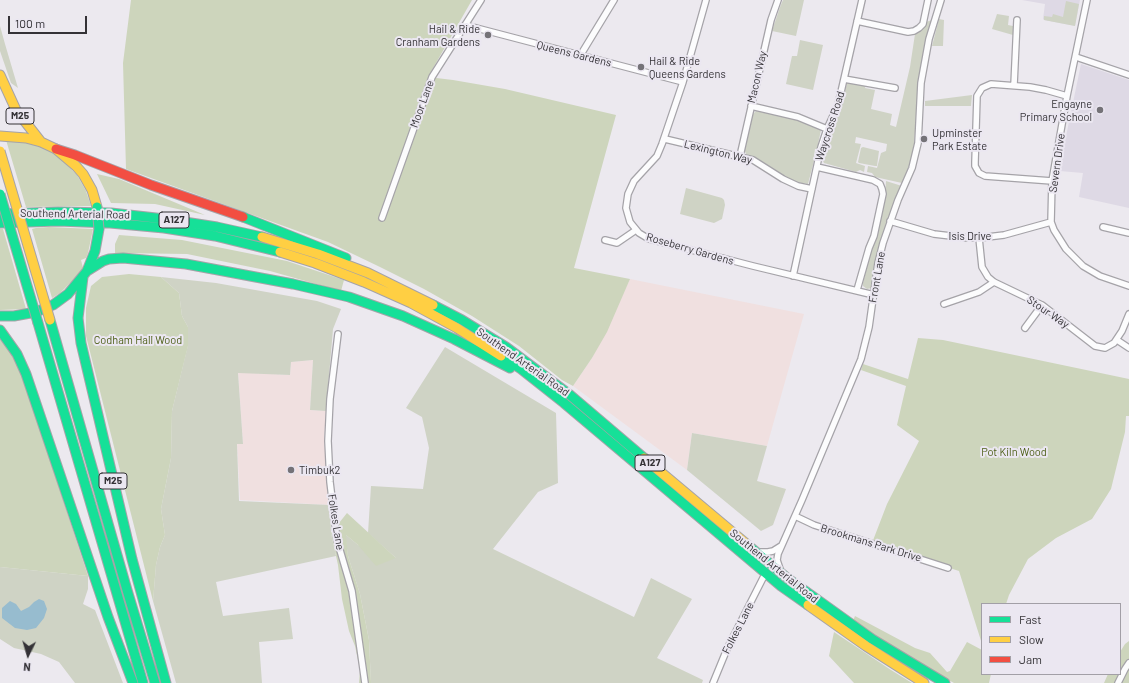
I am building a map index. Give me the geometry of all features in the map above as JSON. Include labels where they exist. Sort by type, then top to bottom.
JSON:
[{"type":"highway","name":"M25","points":[[0,74],[16,110],[41,142]]},
{"type":"highway","points":[[0,136],[26,138],[41,142],[56,150],[76,166],[83,174],[92,190],[97,207],[99,229],[95,250],[85,274]]},
{"type":"highway","points":[[56,150],[75,155],[151,185],[253,220],[325,248],[418,290],[464,317],[506,347]]},
{"type":"highway","name":"M25","points":[[0,151],[127,590],[156,683]]},
{"type":"highway","name":"M25","points":[[0,194],[143,683]]},
{"type":"highway","name":"Southend Arterial Road","points":[[0,214],[87,212],[139,216],[198,224],[268,239],[337,261],[392,284],[439,307],[506,347],[570,395],[787,578],[872,639],[945,683]]},
{"type":"highway","name":"Southend Arterial Road","points":[[0,223],[33,221],[87,221],[164,228],[240,242],[315,263],[394,295],[457,328],[521,369],[564,403],[767,574],[837,627],[924,683]]},
{"type":"highway","points":[[0,316],[24,315],[45,310],[60,300],[85,274],[103,261],[113,258],[123,258],[168,261],[293,284],[348,297],[403,316],[454,339],[516,372],[564,403]]},
{"type":"highway","name":"M25","points":[[85,274],[79,302],[78,318],[86,364],[132,560],[166,683]]},
{"type":"highway","points":[[0,330],[17,354],[26,374],[110,624],[133,683]]},
{"type":"street","name":"Moor Lane","points":[[382,218],[432,77],[481,0]]},
{"type":"street","points":[[582,56],[583,51],[614,0]]},
{"type":"street","name":"Roseberry Gardens","points":[[706,0],[665,139],[657,156],[634,181],[628,194],[626,203],[630,222],[636,230],[648,240],[874,295]]},
{"type":"street","name":"Macon Way","points":[[740,156],[771,20],[778,0]]},
{"type":"street","name":"Waycross Road","points":[[793,276],[817,167],[827,129],[838,105],[862,0]]},
{"type":"street","points":[[857,21],[908,32],[914,31],[923,24],[928,0]]},
{"type":"street","name":"Front Lane","points":[[787,578],[780,570],[777,557],[861,359],[869,327],[878,264],[890,221],[912,168],[918,143],[921,83],[929,38],[941,0]]},
{"type":"street","name":"Severn Drive","points":[[1087,0],[1067,96],[1052,181],[1051,222],[1054,230],[1066,249],[1083,266],[1100,276],[1129,286]]},
{"type":"street","points":[[1014,85],[1017,20]]},
{"type":"street","name":"Queens Gardens","points":[[465,25],[683,82]]},
{"type":"street","points":[[1076,57],[1129,75]]},
{"type":"street","points":[[844,79],[895,88]]},
{"type":"street","points":[[1052,181],[985,176],[979,173],[975,166],[977,96],[978,92],[991,84],[1014,85],[1046,90],[1067,96]]},
{"type":"street","points":[[751,106],[798,117],[827,129]]},
{"type":"street","name":"Lexington Way","points":[[665,139],[740,156],[761,164],[791,183],[812,189]]},
{"type":"street","points":[[817,167],[874,180],[880,184],[882,189],[883,194],[874,236],[857,290]]},
{"type":"street","name":"Isis Drive","points":[[890,221],[939,235],[956,238],[979,238],[1016,232],[1051,222]]},
{"type":"street","points":[[1103,227],[1129,233]]},
{"type":"street","points":[[605,240],[617,243],[636,230]]},
{"type":"street","name":"Stour Way","points":[[979,238],[982,267],[988,277],[994,282],[1042,305],[1095,346],[1105,348],[1117,340]]},
{"type":"street","points":[[944,304],[978,292],[994,282]]},
{"type":"street","points":[[1025,328],[1042,305]]},
{"type":"street","points":[[1129,314],[1117,340],[1129,348]]},
{"type":"street","name":"Folkes Lane","points":[[338,334],[330,398],[328,435],[330,482],[337,540],[352,592],[365,683]]},
{"type":"street","name":"Brookmans Park Drive","points":[[795,516],[814,526],[948,568]]},
{"type":"street","points":[[753,550],[758,552],[768,552],[773,551],[781,545]]},
{"type":"street","name":"Folkes Lane","points":[[713,683],[727,649],[763,578],[767,574]]},
{"type":"street","points":[[1118,683],[1124,669],[1129,663]]},
{"type":"shaded area","points":[[783,0],[804,0],[796,36],[772,31]]},
{"type":"shaded area","points":[[1022,0],[1080,0],[1075,26],[1044,20],[1045,4]]},
{"type":"shaded area","points":[[1066,1],[1079,4],[1075,26],[1044,20],[1044,16],[1052,17],[1053,14],[1063,17]]},
{"type":"shaded area","points":[[997,14],[1009,16],[1008,25],[1013,26],[1013,35],[992,29]]},
{"type":"shaded area","points":[[939,19],[944,20],[943,46],[932,46]]},
{"type":"shaded area","points":[[932,20],[919,81],[913,157],[902,183],[875,177],[872,173],[867,172],[868,166],[877,168],[881,153],[886,151],[887,144],[856,137],[855,143],[861,144],[856,163],[865,166],[864,172],[860,170],[856,172],[824,163],[823,161],[826,144],[841,110],[847,83],[849,81],[866,84],[865,88],[875,90],[871,109],[892,114],[890,125],[896,127],[910,67],[915,34],[922,30],[926,22]]},
{"type":"shaded area","points":[[0,26],[18,88],[11,83],[0,51]]},
{"type":"shaded area","points":[[800,40],[823,45],[813,90],[786,84],[792,56],[797,56]]},
{"type":"shaded area","name":"Engayne Primary School","points":[[1081,64],[1129,80],[1129,208],[1079,197],[1083,173],[1060,171]]},
{"type":"shaded area","points":[[972,95],[971,106],[925,106],[925,101]]},
{"type":"shaded area","points":[[756,111],[798,120],[821,130],[817,149],[815,149],[815,157],[808,184],[796,182],[785,177],[763,162],[746,154],[744,149],[752,115]]},
{"type":"shaded area","points":[[863,147],[879,151],[877,166],[858,162],[861,148]]},
{"type":"shaded area","points":[[886,181],[902,186],[872,288],[867,289],[863,286],[863,283],[871,249],[877,238],[885,197]]},
{"type":"shaded area","points":[[686,188],[722,198],[725,205],[722,219],[714,223],[680,214]]},
{"type":"shaded area","points":[[161,277],[216,283],[317,301],[341,309],[333,329],[326,411],[310,410],[313,360],[291,362],[290,375],[238,373],[243,444],[237,444],[239,501],[330,505],[331,533],[336,556],[216,582],[223,616],[289,608],[293,639],[259,642],[262,683],[176,683],[153,601],[156,565],[160,547],[165,535],[161,509],[171,458],[172,411],[188,345],[188,327],[182,316],[179,293]]},
{"type":"shaded area","points":[[630,279],[804,314],[767,446],[692,433],[687,470],[573,386],[592,358]]},
{"type":"shaded area","points":[[445,347],[556,413],[558,483],[538,492],[493,549],[634,617],[651,578],[692,599],[657,658],[703,680],[702,683],[371,683],[369,640],[360,594],[348,556],[345,534],[358,545],[396,558],[368,533],[371,486],[423,489],[429,448],[422,417],[406,408]]},
{"type":"shaded area","points":[[313,360],[310,410],[326,411],[324,439],[330,505],[240,500],[237,443],[243,444],[238,372],[290,375],[291,362]]},
{"type":"shaded area","points":[[692,433],[767,446],[757,481],[786,489],[773,525],[761,531],[687,470]]},
{"type":"shaded area","points":[[0,567],[88,576],[88,589],[83,604],[95,610],[123,683],[75,683],[59,662],[41,654],[14,648],[0,639]]},
{"type":"green space","points":[[131,0],[472,0],[428,77],[505,89],[616,115],[574,268],[630,279],[607,332],[573,386],[562,380],[519,346],[472,316],[424,289],[380,267],[328,242],[126,169],[123,63]]},
{"type":"green space","points":[[6,140],[35,144],[58,156],[77,175],[86,191],[91,206],[26,207]]},
{"type":"green space","points":[[97,174],[119,179],[205,215],[155,204],[111,203]]},
{"type":"green space","points":[[49,227],[93,229],[88,253],[86,258],[81,260],[83,268],[60,293],[52,298],[32,229]]},
{"type":"green space","points":[[0,229],[3,229],[26,309],[0,310]]},
{"type":"green space","points":[[119,235],[182,240],[287,261],[344,280],[341,291],[270,271],[187,254],[115,253],[115,244]]},
{"type":"green space","name":"Codham Hall Wood","points":[[129,274],[161,277],[179,293],[182,316],[188,327],[188,346],[172,411],[171,458],[161,509],[165,535],[160,547],[156,565],[153,601],[86,336],[86,308],[91,286],[102,277]]},
{"type":"green space","name":"Pot Kiln Wood","points":[[918,338],[943,340],[1129,379],[1129,416],[1126,416],[1125,432],[1111,489],[1092,519],[1056,538],[1028,559],[1006,603],[981,603],[981,641],[959,571],[872,543],[887,504],[919,441],[897,425],[906,386],[861,370],[863,364],[908,379]]},
{"type":"green space","points":[[0,339],[9,350],[21,372],[88,576],[0,567]]},
{"type":"green space","points":[[347,513],[396,558],[376,566],[358,545],[346,535],[348,556],[360,594],[369,640],[371,683],[359,683],[360,670],[342,599],[338,565],[331,533]]},
{"type":"green space","points":[[855,616],[915,648],[930,653],[947,672],[950,671],[967,642],[981,649],[981,675],[991,675],[989,683],[954,683],[852,623]]},
{"type":"green space","points":[[834,632],[912,683],[854,683],[829,656]]},
{"type":"green space","points":[[1129,641],[1129,683],[1104,683],[1108,675],[1121,675],[1121,650]]},
{"type":"water","points":[[39,599],[44,601],[47,609],[44,618],[36,628],[27,630],[15,628],[2,618],[2,608],[10,601],[16,604],[21,611]]},
{"type":"traffic: fast","points":[[0,194],[38,323]]},
{"type":"traffic: fast","points":[[97,207],[99,229]]},
{"type":"traffic: fast","points":[[0,214],[58,212],[111,213],[217,227],[262,237]]},
{"type":"traffic: fast","points":[[243,217],[346,258]]},
{"type":"traffic: fast","points":[[0,223],[58,221],[110,223],[164,228],[215,236],[280,252]]},
{"type":"traffic: fast","points":[[0,316],[14,316],[36,312],[53,305],[68,294],[87,271],[95,251],[99,229]]},
{"type":"traffic: fast","points":[[87,271],[103,261],[123,258],[186,264],[293,284],[349,297],[403,316],[454,339],[510,368]]},
{"type":"traffic: fast","points":[[83,277],[78,318],[81,343],[132,559],[166,683]]},
{"type":"traffic: fast","points":[[433,305],[462,320],[506,347],[570,395],[644,458]]},
{"type":"traffic: fast","points":[[50,320],[155,683]]},
{"type":"traffic: fast","points":[[38,323],[143,683]]},
{"type":"traffic: fast","points":[[0,330],[17,354],[26,374],[108,617],[133,683]]},
{"type":"traffic: fast","points":[[501,356],[521,369],[564,403],[781,586],[808,605]]},
{"type":"traffic: fast","points":[[750,547],[787,578],[872,639],[945,683]]},
{"type":"traffic: slow","points":[[0,75],[16,110],[41,142]]},
{"type":"traffic: slow","points":[[0,136],[26,138],[41,142],[56,149],[83,174],[92,190],[97,207]]},
{"type":"traffic: slow","points":[[0,151],[50,320]]},
{"type":"traffic: slow","points":[[262,237],[318,254],[368,273],[433,305]]},
{"type":"traffic: slow","points":[[280,252],[315,263],[364,282],[411,303],[457,328],[501,356]]},
{"type":"traffic: slow","points":[[644,458],[750,547]]},
{"type":"traffic: slow","points":[[808,605],[866,646],[924,683]]},
{"type":"traffic: jam","points":[[56,149],[151,185],[243,217]]},
{"type":"place","name":"Hail & Ride Cranham Gardens","points":[[488,35]]},
{"type":"place","name":"Hail & Ride Queens Gardens","points":[[641,67]]},
{"type":"place","name":"Engayne Primary School","points":[[1100,110]]},
{"type":"place","name":"Upminster Park Estate","points":[[924,139]]},
{"type":"place","name":"Timbuk2","points":[[291,470]]}]
